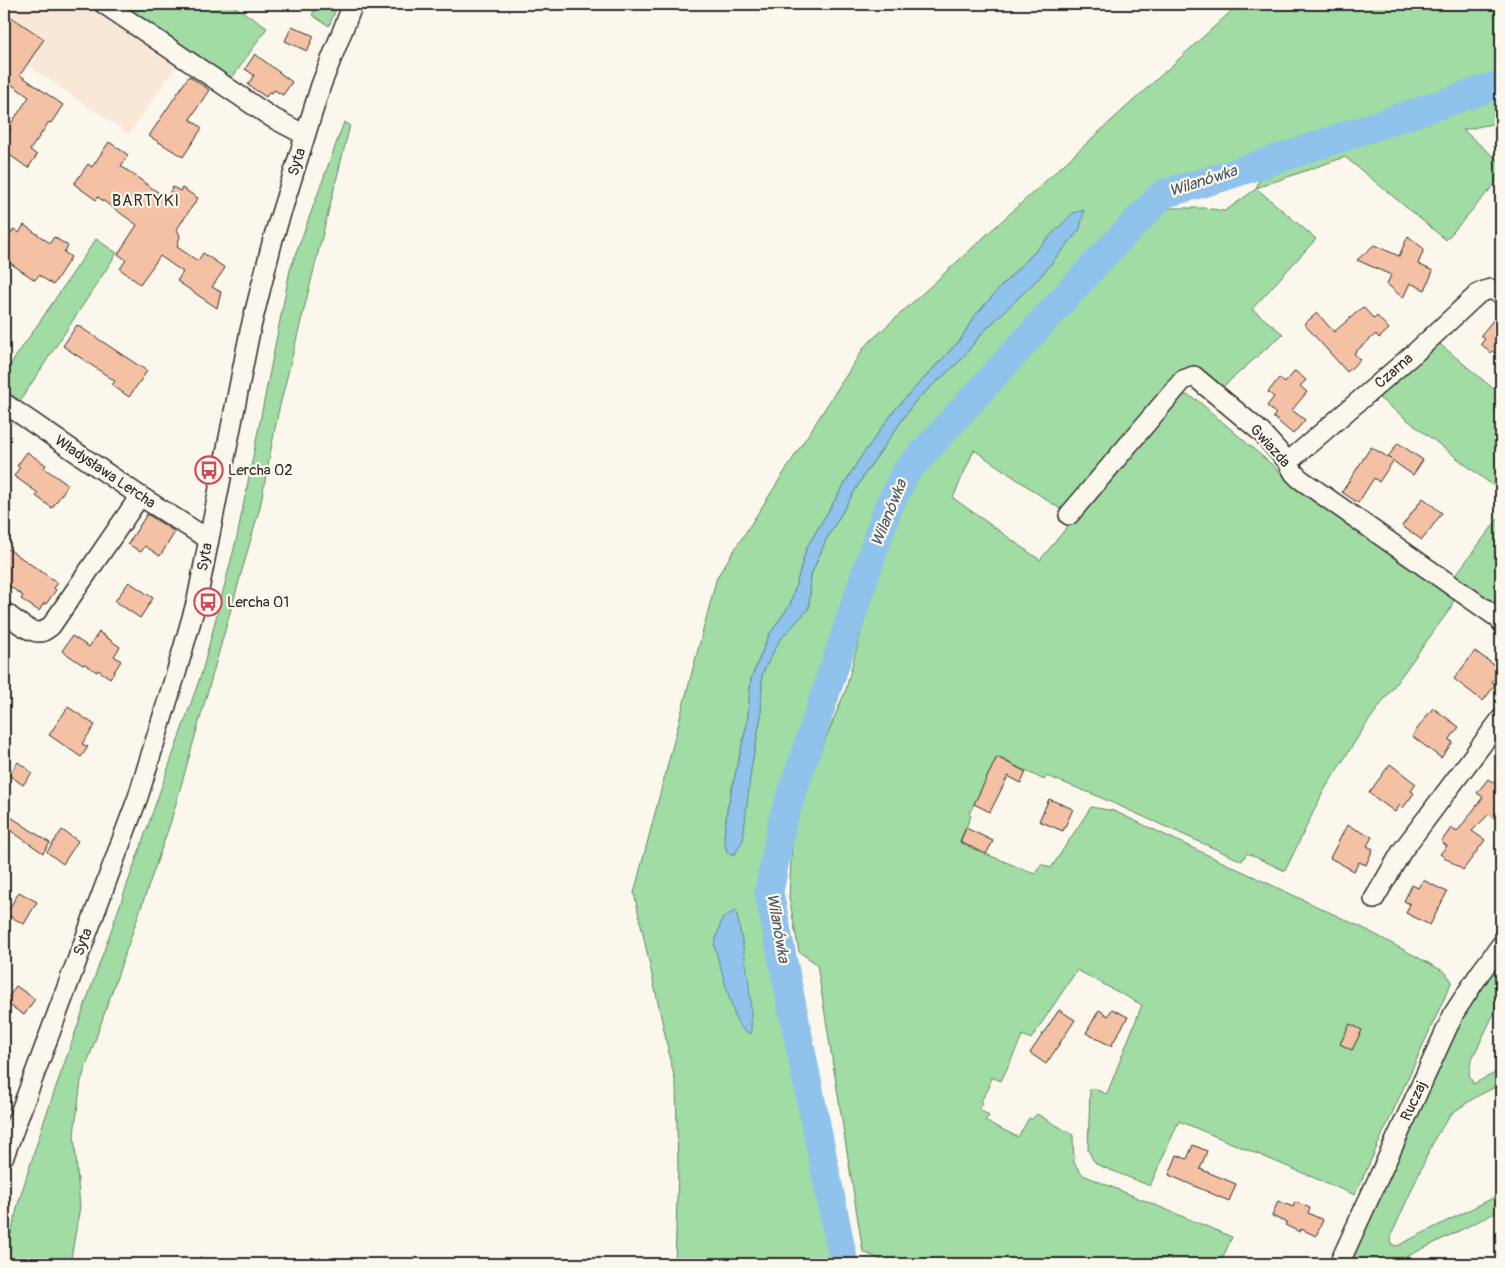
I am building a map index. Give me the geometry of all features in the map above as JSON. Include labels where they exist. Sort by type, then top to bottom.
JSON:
[{"type":"street","points":[[104,4],[270,117],[305,135]]},
{"type":"street","name":"Syta","points":[[4,1156],[138,797],[192,617],[250,331],[273,239],[321,85],[352,4]]},
{"type":"street","name":"Czarna","points":[[1288,462],[1418,350],[1479,293],[1490,289],[1501,294]]},
{"type":"street","name":"Gwiazda","points":[[1069,515],[1183,380],[1194,376],[1261,432],[1288,462],[1300,479],[1498,618],[1501,622]]},
{"type":"street","name":"Władysława Lercha","points":[[4,403],[140,496],[208,539]]},
{"type":"street","points":[[4,612],[35,631],[40,632],[51,626],[140,496]]},
{"type":"street","points":[[1374,900],[1402,851],[1501,719]]},
{"type":"street","name":"Ruczaj","points":[[1339,1264],[1454,1013],[1501,945]]},
{"type":"shaded area","points":[[4,4],[91,4],[179,62],[129,134],[4,49]]},
{"type":"green space","points":[[117,4],[231,4],[267,28],[230,81]]},
{"type":"green space","points":[[318,4],[338,4],[329,26],[312,15]]},
{"type":"green space","points":[[1239,4],[1501,4],[1501,75],[1462,88],[1467,106],[1501,96],[1501,122],[1463,130],[1501,163],[1501,177],[1446,240],[1345,157],[1256,188],[1260,177],[1279,163],[1350,139],[1347,126],[1158,190],[1116,228],[895,468],[775,818],[767,871],[766,903],[835,1264],[675,1264],[678,1168],[676,1085],[634,893],[717,577],[865,346]],"holes":[[[1073,213],[1080,229],[1039,278],[983,332],[959,362],[916,400],[864,475],[826,540],[811,575],[809,608],[779,641],[762,674],[761,716],[735,854],[727,853],[724,838],[727,810],[747,724],[751,679],[769,635],[790,605],[807,547],[860,458],[897,407],[961,339],[973,318],[1006,281]]]},
{"type":"green space","points":[[344,122],[350,125],[278,413],[260,507],[171,821],[81,1081],[74,1134],[80,1207],[70,1264],[4,1264],[18,1204],[43,1124],[202,672],[237,537],[290,270]]},
{"type":"green space","points":[[1256,189],[1316,239],[1252,309],[1283,334],[1218,391],[1192,367],[1063,511],[974,450],[953,498],[1040,560],[1174,397],[1187,395],[1197,400],[1285,476],[1456,595],[1450,609],[1365,726],[1323,792],[1285,871],[1247,853],[1242,861],[1095,795],[1047,776],[1044,780],[998,757],[969,814],[971,816],[960,841],[1035,874],[1041,864],[1051,868],[1091,807],[1114,811],[1363,928],[1445,972],[1452,981],[1355,1195],[1179,1121],[1150,1186],[1098,1165],[1088,1150],[1090,1089],[1093,1088],[1106,1094],[1108,1091],[1142,1005],[1077,970],[1031,1039],[1023,1035],[1001,1081],[991,1077],[989,1088],[981,1101],[983,1103],[979,1109],[989,1116],[985,1121],[1018,1137],[1029,1118],[1032,1119],[1037,1114],[1073,1135],[1074,1163],[1083,1175],[1232,1237],[1220,1264],[891,1264],[863,1252],[817,964],[799,952],[789,897],[793,825],[813,769],[846,689],[871,593],[911,481],[951,433],[1014,371],[1083,287],[1138,235],[1148,219],[1159,208],[1205,208],[1225,211]]},
{"type":"green space","points":[[96,239],[117,253],[20,401],[4,390],[4,374]]},
{"type":"green space","points":[[1435,340],[1501,395],[1501,492],[1375,395]]},
{"type":"green space","points":[[1501,515],[1501,611],[1454,577]]},
{"type":"green space","points":[[1501,956],[1501,999],[1471,1061],[1469,1074],[1473,1084],[1501,1070],[1501,1084],[1476,1097],[1452,1113],[1436,1136],[1390,1238],[1391,1244],[1397,1246],[1501,1194],[1501,1210],[1392,1264],[1347,1264],[1458,1017]]},
{"type":"water","points":[[1084,210],[1080,229],[1039,278],[983,332],[959,362],[916,400],[864,475],[826,540],[811,575],[809,608],[779,641],[762,674],[761,716],[751,769],[743,840],[735,854],[727,853],[724,838],[727,810],[747,724],[751,679],[769,635],[790,605],[807,547],[860,458],[897,407],[961,339],[973,318],[1006,281],[1073,213]]},
{"type":"water","points":[[736,910],[745,956],[751,1003],[751,1034],[743,1030],[736,1020],[714,945],[722,919]]},
{"type":"building","points":[[4,12],[44,39],[20,75],[63,105],[30,150],[37,155],[28,168],[4,151],[4,141],[11,130],[8,128],[29,97],[4,79]]},
{"type":"building","points":[[292,26],[314,36],[307,51],[285,41]]},
{"type":"building","points":[[255,54],[292,82],[283,95],[274,90],[272,93],[269,92],[266,97],[248,85],[254,75],[245,69]]},
{"type":"building","points":[[189,76],[209,90],[190,119],[202,128],[183,157],[149,136]]},
{"type":"building","points":[[109,142],[128,155],[121,166],[166,198],[173,187],[180,191],[182,188],[198,198],[177,229],[180,236],[177,247],[198,261],[203,253],[225,268],[212,287],[221,292],[217,308],[177,281],[183,272],[160,256],[140,284],[120,269],[126,260],[118,254],[137,225],[98,197],[96,200],[74,184],[88,164],[92,167]]},
{"type":"building","points":[[24,225],[50,243],[54,237],[68,246],[64,252],[71,257],[53,285],[39,275],[35,280],[4,259],[4,244],[14,229],[19,233]]},
{"type":"building","points":[[1408,236],[1424,249],[1418,264],[1433,271],[1425,290],[1410,283],[1403,298],[1387,284],[1391,275],[1357,260],[1374,245],[1399,256]]},
{"type":"building","points":[[1363,307],[1374,319],[1377,316],[1389,329],[1379,338],[1376,334],[1354,353],[1360,360],[1347,372],[1304,324],[1317,313],[1334,332]]},
{"type":"building","points":[[1494,319],[1501,325],[1501,358],[1492,351],[1491,353],[1481,344],[1485,339],[1481,335]]},
{"type":"building","points":[[77,325],[147,371],[129,397],[112,385],[115,381],[63,346]]},
{"type":"building","points":[[1295,371],[1306,380],[1300,386],[1307,392],[1292,410],[1305,420],[1293,434],[1273,417],[1276,414],[1267,406],[1274,397],[1268,392],[1279,378],[1285,383]]},
{"type":"building","points":[[1398,443],[1423,460],[1413,475],[1393,461],[1379,482],[1374,478],[1358,503],[1342,492],[1371,447],[1391,459],[1388,457]]},
{"type":"building","points":[[27,452],[46,465],[44,468],[68,485],[52,508],[36,496],[38,493],[14,476],[20,467],[17,466]]},
{"type":"building","points":[[1423,498],[1442,513],[1422,540],[1402,526]]},
{"type":"building","points":[[147,514],[175,532],[160,556],[145,546],[141,552],[128,544]]},
{"type":"building","points":[[4,546],[58,583],[54,588],[56,590],[39,611],[21,599],[23,596],[4,582]]},
{"type":"building","points":[[129,582],[153,598],[140,618],[115,601]]},
{"type":"building","points":[[99,632],[120,647],[114,656],[121,661],[110,678],[98,670],[97,672],[85,664],[83,665],[62,651],[72,636],[89,647]]},
{"type":"building","points":[[1475,651],[1501,670],[1492,682],[1495,685],[1483,701],[1454,679]]},
{"type":"building","points":[[68,707],[95,725],[82,744],[88,747],[81,757],[49,735]]},
{"type":"building","points":[[1433,708],[1459,727],[1449,740],[1453,742],[1441,758],[1412,736]]},
{"type":"building","points":[[997,757],[1026,772],[1021,783],[1008,776],[990,812],[974,804]]},
{"type":"building","points":[[18,762],[32,773],[23,785],[9,775]]},
{"type":"building","points":[[1390,764],[1416,784],[1411,791],[1414,793],[1403,808],[1400,805],[1395,812],[1369,793]]},
{"type":"building","points":[[1501,773],[1501,823],[1489,814],[1472,831],[1485,840],[1463,870],[1440,854],[1447,846],[1441,842],[1451,828],[1457,832],[1483,797],[1477,793],[1488,779],[1494,783]]},
{"type":"building","points":[[1049,799],[1073,809],[1063,831],[1039,821]]},
{"type":"building","points":[[8,815],[50,843],[43,853],[4,826],[4,821]]},
{"type":"building","points":[[1347,825],[1372,837],[1367,846],[1373,849],[1366,865],[1359,862],[1354,871],[1330,858]]},
{"type":"building","points":[[966,828],[993,841],[986,854],[960,842]]},
{"type":"building","points":[[62,830],[78,841],[63,864],[47,852]]},
{"type":"building","points":[[1423,880],[1447,892],[1430,925],[1406,913],[1410,904],[1404,901],[1412,885],[1418,888]]},
{"type":"building","points":[[19,892],[37,902],[24,924],[6,914]]},
{"type":"building","points":[[16,986],[35,999],[24,1015],[5,1002]]},
{"type":"building","points":[[1112,1009],[1128,1017],[1111,1046],[1086,1033],[1099,1010],[1108,1016]]},
{"type":"building","points":[[1059,1010],[1075,1020],[1046,1064],[1030,1053]]},
{"type":"building","points":[[1350,1024],[1362,1030],[1352,1050],[1340,1044]]},
{"type":"building","points":[[1193,1145],[1207,1151],[1200,1169],[1236,1184],[1229,1201],[1169,1175],[1177,1155],[1187,1159]]},
{"type":"building","points":[[1278,1201],[1293,1207],[1295,1202],[1310,1208],[1308,1213],[1323,1220],[1316,1236],[1301,1229],[1300,1232],[1272,1216]]},
{"type":"waterway","name":"Wilanówka","points":[[844,1264],[769,892],[782,823],[887,510],[905,473],[1100,259],[1163,194],[1223,177],[1501,84]]},
{"type":"place","name":"Lercha 02","points":[[209,470]]},
{"type":"place","name":"Lercha 01","points":[[208,602]]},
{"type":"district","name":"BARTYKI","points":[[146,201]]}]
